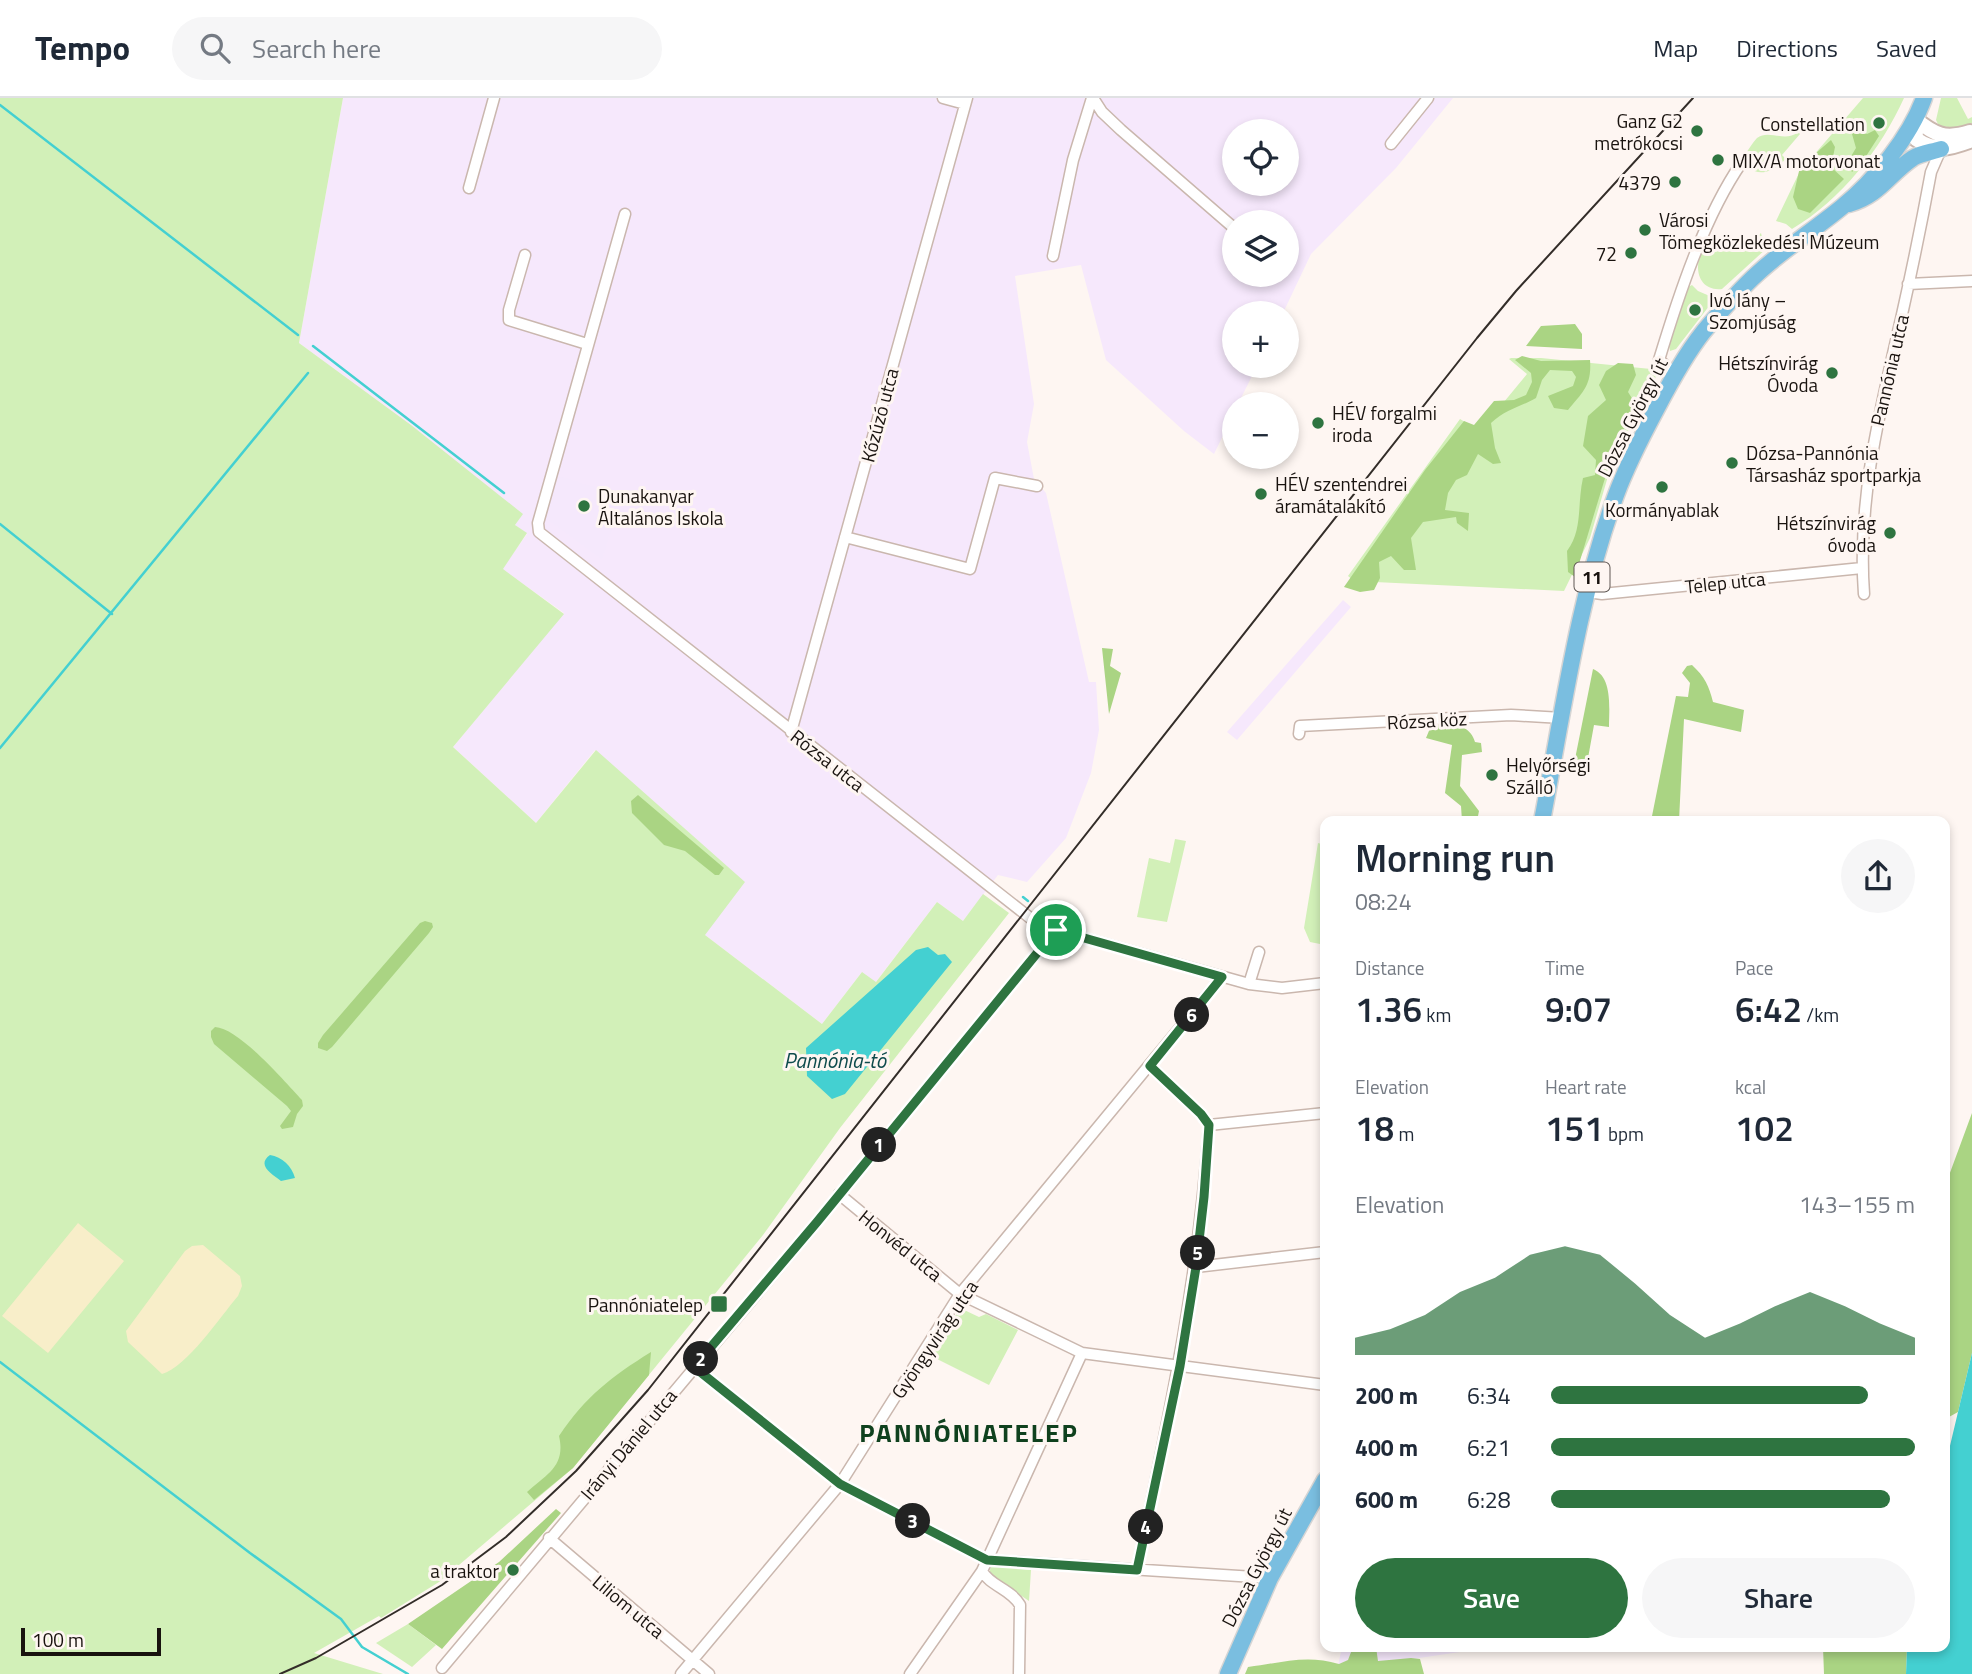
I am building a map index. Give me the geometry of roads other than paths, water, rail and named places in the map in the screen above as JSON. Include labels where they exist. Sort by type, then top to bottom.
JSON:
[{"type":"main road","name":"11","points":[[1915,118],[1924,98]]},
{"type":"main road","name":"Dózsa György út","points":[[1543,816],[1588,592],[1616,495],[1630,460],[1675,373],[1702,333],[1732,298],[1789,247],[1843,206],[1883,164],[1903,139],[1915,118]]},
{"type":"main road","points":[[1843,206],[1864,200],[1916,156],[1941,149]]},
{"type":"main road","name":"Dózsa György út","points":[[1228,1674],[1270,1578],[1320,1489]]},
{"type":"street","points":[[469,188],[494,98]]},
{"type":"street","points":[[943,98],[966,101]]},
{"type":"street","points":[[1093,98],[1102,113],[1222,218]]},
{"type":"street","points":[[1054,256],[1073,160],[1093,98]]},
{"type":"street","points":[[1391,144],[1429,98]]},
{"type":"street","name":"Kőzúzó utca","points":[[792,732],[966,101]]},
{"type":"street","points":[[1915,118],[1929,131],[1942,136],[1959,136],[1972,132]]},
{"type":"street","points":[[1915,118],[1916,139],[1929,147],[1941,149],[1972,140]]},
{"type":"street","name":"Pannónia utca","points":[[1864,594],[1862,568],[1868,476],[1879,410],[1931,172],[1941,149]]},
{"type":"street","points":[[1675,373],[1659,360],[1672,316],[1707,227],[1742,162]]},
{"type":"street","name":"Rózsa utca","points":[[625,214],[538,523],[538,532],[1034,922],[1249,984],[1282,988],[1320,983]]},
{"type":"street","points":[[525,255],[509,310],[509,320],[587,344]]},
{"type":"street","points":[[1908,284],[1972,281]]},
{"type":"street","points":[[845,537],[970,569],[995,478],[1037,486]]},
{"type":"street","name":"Telep utca","points":[[1588,592],[1609,593],[1862,568]]},
{"type":"street","name":"Rózsa köz","points":[[1299,734],[1300,726],[1423,725],[1511,715],[1562,718]]},
{"type":"street","name":"Irányi Dániel utca","points":[[442,1668],[1056,930]]},
{"type":"street","points":[[1249,984],[1259,952]]},
{"type":"street","name":"Gyöngyvirág utca","points":[[681,1674],[840,1484],[961,1294],[1222,977]]},
{"type":"street","points":[[1137,1570],[1180,1366],[1196,1267],[1209,1125],[1201,1114],[1150,1066]]},
{"type":"street","points":[[1209,1125],[1320,1114]]},
{"type":"street","name":"Honvéd utca","points":[[839,1194],[961,1294],[1082,1353],[1320,1383]]},
{"type":"street","points":[[1196,1267],[1320,1252]]},
{"type":"street","points":[[910,1674],[982,1571],[1082,1353]]},
{"type":"street","points":[[694,1367],[840,1484],[987,1560],[1270,1578]]},
{"type":"street","name":"Liliom utca","points":[[549,1538],[709,1674]]},
{"type":"street","points":[[982,1571],[985,1577],[1015,1598],[1020,1605],[1019,1674]]},
{"type":"water","name":"Pannónia-tó","points":[[928,947],[938,955],[945,954],[952,962],[845,1094],[832,1099],[807,1076],[806,1048],[916,950]]},
{"type":"water","points":[[270,1155],[286,1163],[295,1178],[281,1181],[270,1172],[265,1162]]},
{"type":"water","points":[[1972,1353],[1972,1674],[1906,1674],[1907,1652],[1950,1652],[1950,1446]]},
{"type":"waterway","points":[[0,105],[298,335]]},
{"type":"waterway","points":[[313,346],[504,493]]},
{"type":"waterway","points":[[0,748],[308,373]]},
{"type":"waterway","points":[[0,524],[112,614]]},
{"type":"waterway","points":[[1023,897],[1028,901]]},
{"type":"waterway","points":[[1045,915],[1051,918]]},
{"type":"waterway","points":[[0,1362],[341,1619],[362,1647],[408,1674]]},
{"type":"tram line","points":[[280,1674],[316,1658],[442,1585],[506,1537],[576,1471],[648,1390],[1477,338],[1516,291],[1693,98]]},
{"type":"place","name":"Constellation","points":[[1879,123]]},
{"type":"place","name":"Ganz G2 metrókocsi","points":[[1697,131]]},
{"type":"place","name":"MIX/A motorvonat","points":[[1718,160]]},
{"type":"place","name":"4379","points":[[1675,182]]},
{"type":"place","name":"Városi Tömegközlekedési Múzeum","points":[[1645,230]]},
{"type":"place","name":"72","points":[[1631,253]]},
{"type":"place","name":"Ivó lány – Szomjúság","points":[[1695,310]]},
{"type":"place","name":"Hétszínvirág Óvoda","points":[[1832,373]]},
{"type":"place","name":"HÉV forgalmi iroda","points":[[1318,423]]},
{"type":"place","name":"Dózsa-Pannónia Társasház sportparkja","points":[[1732,463]]},
{"type":"place","name":"Kormányablak","points":[[1662,487]]},
{"type":"place","name":"HÉV szentendrei áramátalakító","points":[[1261,494]]},
{"type":"place","name":"Dunakanyar Általános Iskola","points":[[584,506]]},
{"type":"place","name":"Hétszínvirág óvoda","points":[[1890,533]]},
{"type":"place","name":"Helyőrségi Szálló","points":[[1492,775]]},
{"type":"place","name":"Pannóniatelep","points":[[719,1304]]},
{"type":"place","name":"a traktor","points":[[513,1570]]},
{"type":"district","name":"PANNÓNIATELEP","points":[[969,1432]]}]
